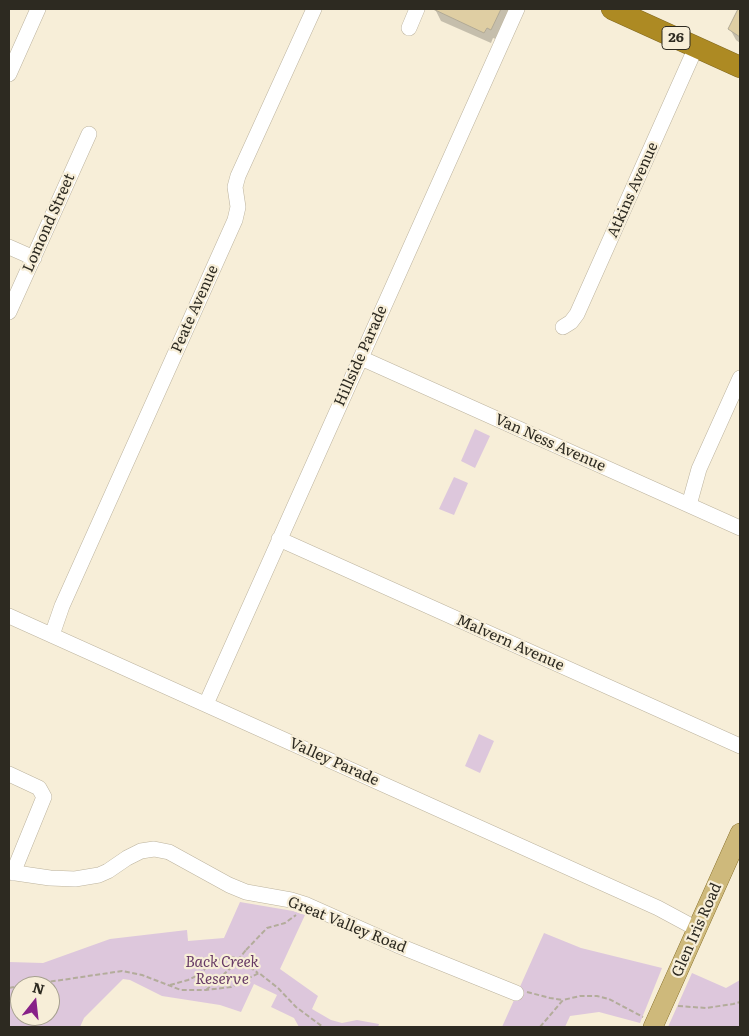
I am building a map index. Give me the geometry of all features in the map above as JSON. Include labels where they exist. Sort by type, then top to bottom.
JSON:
[{"type":"highway","name":"26","points":[[612,9],[740,67]]},
{"type":"main road","name":"Glen Iris Road","points":[[651,1025],[740,833]]},
{"type":"street","points":[[9,74],[38,9]]},
{"type":"street","name":"Peate Avenue","points":[[49,634],[236,220],[238,207],[235,187],[238,176],[314,9]]},
{"type":"street","points":[[409,28],[417,9]]},
{"type":"street","name":"Hillside Parade","points":[[206,704],[517,9]]},
{"type":"street","name":"Atkins Avenue","points":[[563,327],[571,322],[577,314],[696,47]]},
{"type":"street","name":"Lomond Street","points":[[9,312],[89,134]]},
{"type":"street","points":[[9,247],[34,258]]},
{"type":"street","name":"Van Ness Avenue","points":[[361,358],[740,528]]},
{"type":"street","points":[[684,503],[740,378]]},
{"type":"street","name":"Malvern Avenue","points":[[279,539],[740,746]]},
{"type":"street","name":"Valley Parade","points":[[9,616],[699,925]]},
{"type":"street","points":[[9,774],[39,788],[44,797],[11,872]]},
{"type":"street","name":"Great Valley Road","points":[[11,872],[64,880],[88,878],[108,871],[126,858],[142,851],[161,850],[176,854],[217,879],[240,890],[307,905],[404,948],[516,993]]},
{"type":"path","points":[[206,990],[233,966],[267,928],[285,922],[307,905]]},
{"type":"path","points":[[170,985],[188,980],[215,961],[228,957],[237,958],[278,988],[296,1007],[323,1027]]},
{"type":"path","points":[[60,980],[122,971],[142,975],[189,991],[231,987],[259,973]]},
{"type":"path","points":[[516,993],[517,990],[524,991],[563,1000],[580,996],[604,998],[625,1006],[651,1025]]},
{"type":"path","points":[[540,1027],[563,1000]]},
{"type":"path","points":[[676,1006],[706,1008],[740,1002]]},
{"type":"green space","points":[[475,429],[490,436],[475,468],[461,461]]},
{"type":"green space","points":[[454,477],[468,483],[454,515],[439,509]]},
{"type":"green space","points":[[479,734],[494,741],[480,773],[465,766]]},
{"type":"green space","name":"Back Creek Reserve","points":[[240,902],[293,911],[305,915],[280,969],[318,996],[312,1009],[331,1020],[342,1023],[357,1020],[379,1024],[378,1027],[299,1027],[294,1018],[271,1007],[277,995],[254,984],[241,1012],[220,1005],[162,996],[130,980],[123,979],[84,1018],[80,1027],[9,1027],[9,962],[43,963],[110,939],[187,930],[188,941],[224,938]]},
{"type":"green space","points":[[544,933],[581,948],[662,968],[640,1023],[599,1012],[570,1016],[565,1027],[502,1027]]},
{"type":"green space","points":[[692,973],[726,988],[740,980],[740,1027],[668,1027]]},
{"type":"building","points":[[433,9],[501,9],[491,30],[487,28],[484,33]]},
{"type":"building","points":[[738,9],[740,9],[740,37],[728,29]]}]
